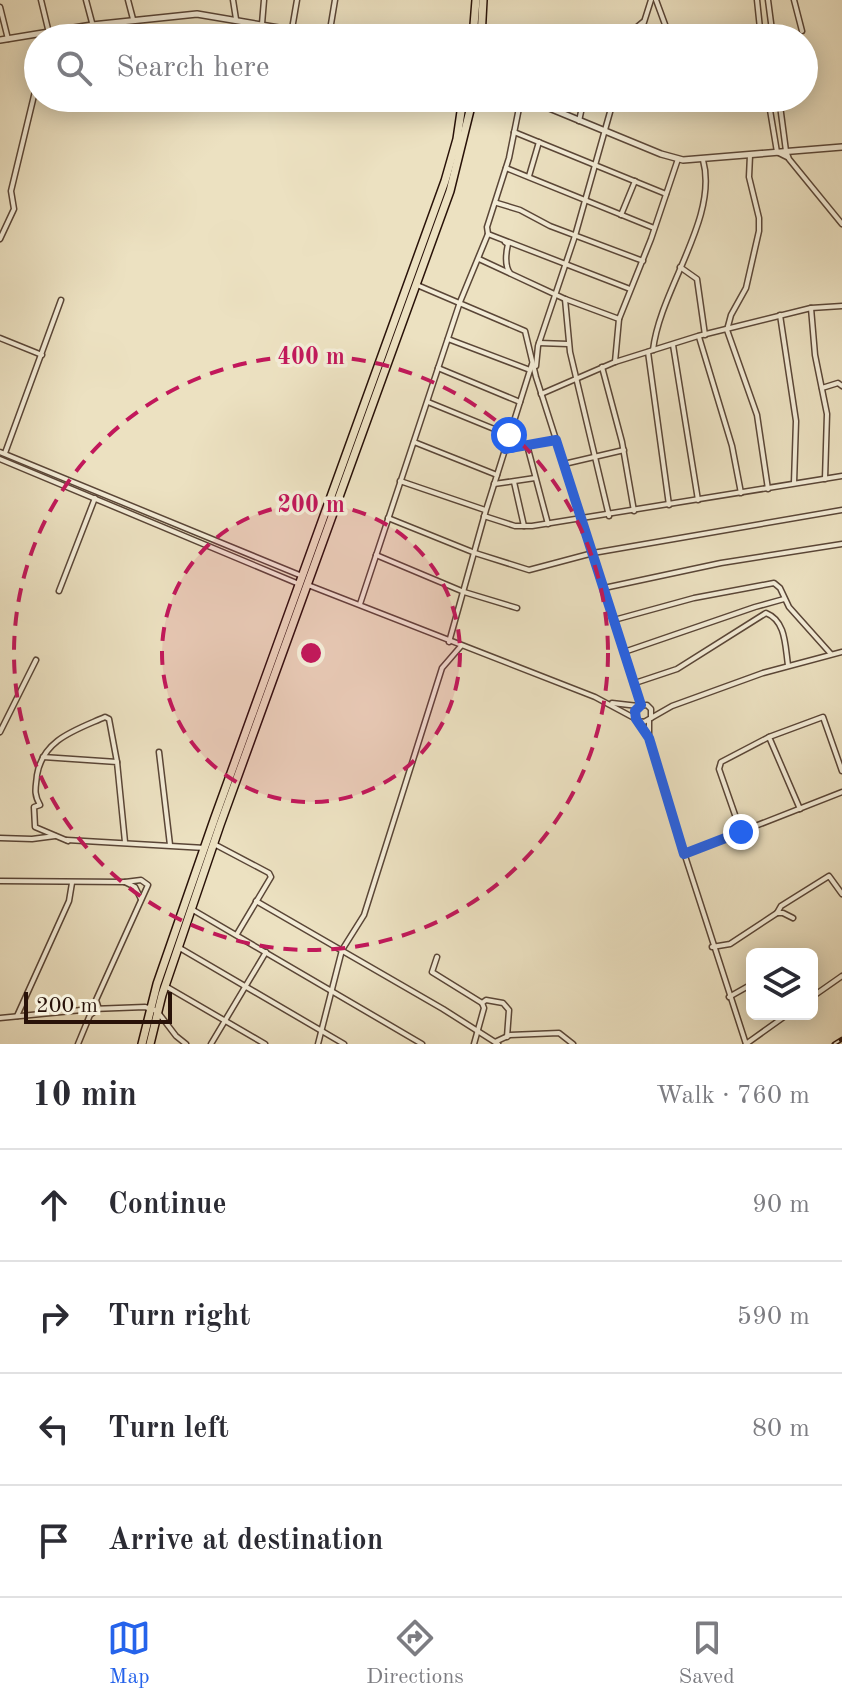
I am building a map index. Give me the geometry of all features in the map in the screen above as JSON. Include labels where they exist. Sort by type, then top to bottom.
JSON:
[{"type":"highway","points":[[474,24],[476,0]]},
{"type":"highway","points":[[482,24],[483,0]]},
{"type":"highway","points":[[142,1044],[205,848],[229,792],[445,181],[461,112]]},
{"type":"highway","points":[[303,582],[450,191],[470,112]]},
{"type":"highway","points":[[150,1044],[154,1009],[165,986],[214,844],[224,802]]},
{"type":"street","points":[[41,0],[47,24]]},
{"type":"street","points":[[86,0],[92,24]]},
{"type":"street","points":[[128,0],[133,19]]},
{"type":"street","points":[[233,0],[236,19]]},
{"type":"street","points":[[99,24],[197,14],[262,24],[264,0]]},
{"type":"street","points":[[293,24],[297,0]]},
{"type":"street","points":[[331,24],[335,0]]},
{"type":"street","points":[[643,24],[654,0]]},
{"type":"street","points":[[654,0],[664,24]]},
{"type":"street","points":[[757,0],[760,24]]},
{"type":"street","points":[[768,0],[771,24]]},
{"type":"street","points":[[794,0],[800,24]]},
{"type":"street","points":[[0,7],[8,39]]},
{"type":"street","points":[[0,40],[24,37]]},
{"type":"street","points":[[0,239],[14,209],[11,191],[28,112]]},
{"type":"street","points":[[360,604],[460,302],[488,234],[489,220],[519,112]]},
{"type":"street","points":[[557,112],[678,159],[703,160],[842,147]]},
{"type":"street","points":[[579,121],[581,112]]},
{"type":"street","points":[[536,377],[539,343],[575,236],[610,112]]},
{"type":"street","points":[[770,112],[777,152]]},
{"type":"street","points":[[781,112],[789,159],[842,224]]},
{"type":"street","points":[[514,132],[666,194]]},
{"type":"street","points":[[529,176],[539,142]]},
{"type":"street","points":[[777,152],[789,159]]},
{"type":"street","points":[[750,155],[749,177],[759,231],[746,288],[731,315],[727,330],[757,415],[768,489]]},
{"type":"street","points":[[615,362],[619,319],[643,261],[678,159]]},
{"type":"street","points":[[669,505],[650,351],[663,309],[704,207],[706,171],[703,160]]},
{"type":"street","points":[[506,168],[654,228]]},
{"type":"street","points":[[621,215],[635,181]]},
{"type":"street","points":[[496,203],[643,261]]},
{"type":"street","points":[[488,234],[630,289]]},
{"type":"street","points":[[488,234],[508,244],[505,256],[507,269],[512,275]]},
{"type":"street","points":[[479,259],[565,299],[619,319]]},
{"type":"street","points":[[680,267],[697,279],[705,335]]},
{"type":"street","points":[[416,285],[525,331],[541,394],[640,706]]},
{"type":"street","points":[[565,299],[568,344],[609,516]]},
{"type":"street","points":[[61,300],[3,452],[303,582]]},
{"type":"street","points":[[541,394],[615,362],[698,336],[811,308],[842,307]]},
{"type":"street","points":[[811,308],[815,355],[828,431],[825,479]]},
{"type":"street","points":[[780,315],[796,421],[794,484]]},
{"type":"street","points":[[698,336],[732,446],[741,493]]},
{"type":"street","points":[[0,338],[42,355]]},
{"type":"street","points":[[448,339],[530,370]]},
{"type":"street","points":[[539,343],[568,344]]},
{"type":"street","points":[[673,344],[698,500]]},
{"type":"street","points":[[449,642],[485,513],[533,362]]},
{"type":"street","points":[[602,367],[624,450],[634,511]]},
{"type":"street","points":[[438,368],[520,402]]},
{"type":"street","points":[[822,388],[838,383],[842,386]]},
{"type":"street","points":[[428,402],[509,435]]},
{"type":"street","points":[[505,449],[556,440]]},
{"type":"street","points":[[414,442],[497,475]]},
{"type":"street","points":[[527,445],[548,524]]},
{"type":"street","points":[[564,464],[624,450]]},
{"type":"street","points":[[0,459],[449,642],[609,703],[637,720],[650,719],[672,706],[788,665],[841,653]]},
{"type":"street","points":[[400,481],[485,513],[502,523],[524,526],[609,516],[842,476]]},
{"type":"street","points":[[494,484],[535,478]]},
{"type":"street","points":[[514,482],[524,526]]},
{"type":"street","points":[[59,591],[95,498]]},
{"type":"street","points":[[388,518],[475,553],[529,570],[593,553],[842,510]]},
{"type":"street","points":[[604,588],[721,563],[842,544]]},
{"type":"street","points":[[376,555],[464,592],[517,608]]},
{"type":"street","points":[[614,620],[694,598],[774,583],[831,654]]},
{"type":"street","points":[[624,652],[784,599]]},
{"type":"street","points":[[634,683],[677,669],[766,613],[776,618],[781,627],[788,665]]},
{"type":"street","points":[[318,1044],[342,950],[364,915],[442,668],[461,646]]},
{"type":"street","points":[[0,732],[36,660]]},
{"type":"street","points":[[609,703],[672,706]]},
{"type":"street","points":[[640,706],[634,713],[649,738],[712,947],[746,1044],[780,1020]]},
{"type":"street","points":[[649,707],[649,738]]},
{"type":"street","points":[[68,841],[35,827],[34,807],[40,805],[34,794],[39,764],[58,738],[105,717],[109,719],[117,762],[125,842]]},
{"type":"street","points":[[741,832],[719,769],[721,762],[769,737],[823,717],[842,771]]},
{"type":"street","points":[[769,737],[800,809]]},
{"type":"street","points":[[159,752],[170,845]]},
{"type":"street","points":[[43,757],[117,762]]},
{"type":"street","points":[[684,854],[842,792]]},
{"type":"street","points":[[0,838],[32,839],[51,835],[68,841],[205,848]]},
{"type":"street","points":[[214,844],[269,873],[271,877],[237,935]]},
{"type":"street","points":[[712,947],[730,944],[777,913],[781,906],[829,876],[842,894]]},
{"type":"street","points":[[0,881],[146,881],[146,891],[96,1000],[99,1009]]},
{"type":"street","points":[[125,882],[135,887],[141,899]]},
{"type":"street","points":[[17,1016],[69,901],[72,883]]},
{"type":"street","points":[[256,901],[496,1043],[507,1037],[559,1033],[573,1044]]},
{"type":"street","points":[[192,909],[422,1044]]},
{"type":"street","points":[[777,913],[793,918]]},
{"type":"street","points":[[178,947],[344,1044]]},
{"type":"street","points":[[211,1044],[266,952]]},
{"type":"street","points":[[437,957],[432,972],[482,1003],[484,1008],[474,1044]]},
{"type":"street","points":[[818,993],[842,976]]},
{"type":"street","points":[[165,986],[265,1044]]},
{"type":"street","points":[[729,997],[746,987]]},
{"type":"street","points":[[482,1003],[486,1000],[503,1003],[509,1010],[507,1037]]},
{"type":"street","points":[[0,1018],[138,1006],[154,1009],[186,1044]]},
{"type":"street","points":[[78,1044],[90,1015],[99,1009]]},
{"type":"railway","points":[[834,1044],[842,1039]]},
{"type":"route","points":[[509,435],[505,449],[556,440],[641,705],[636,708],[635,716],[649,738],[684,854],[741,832]]}]
